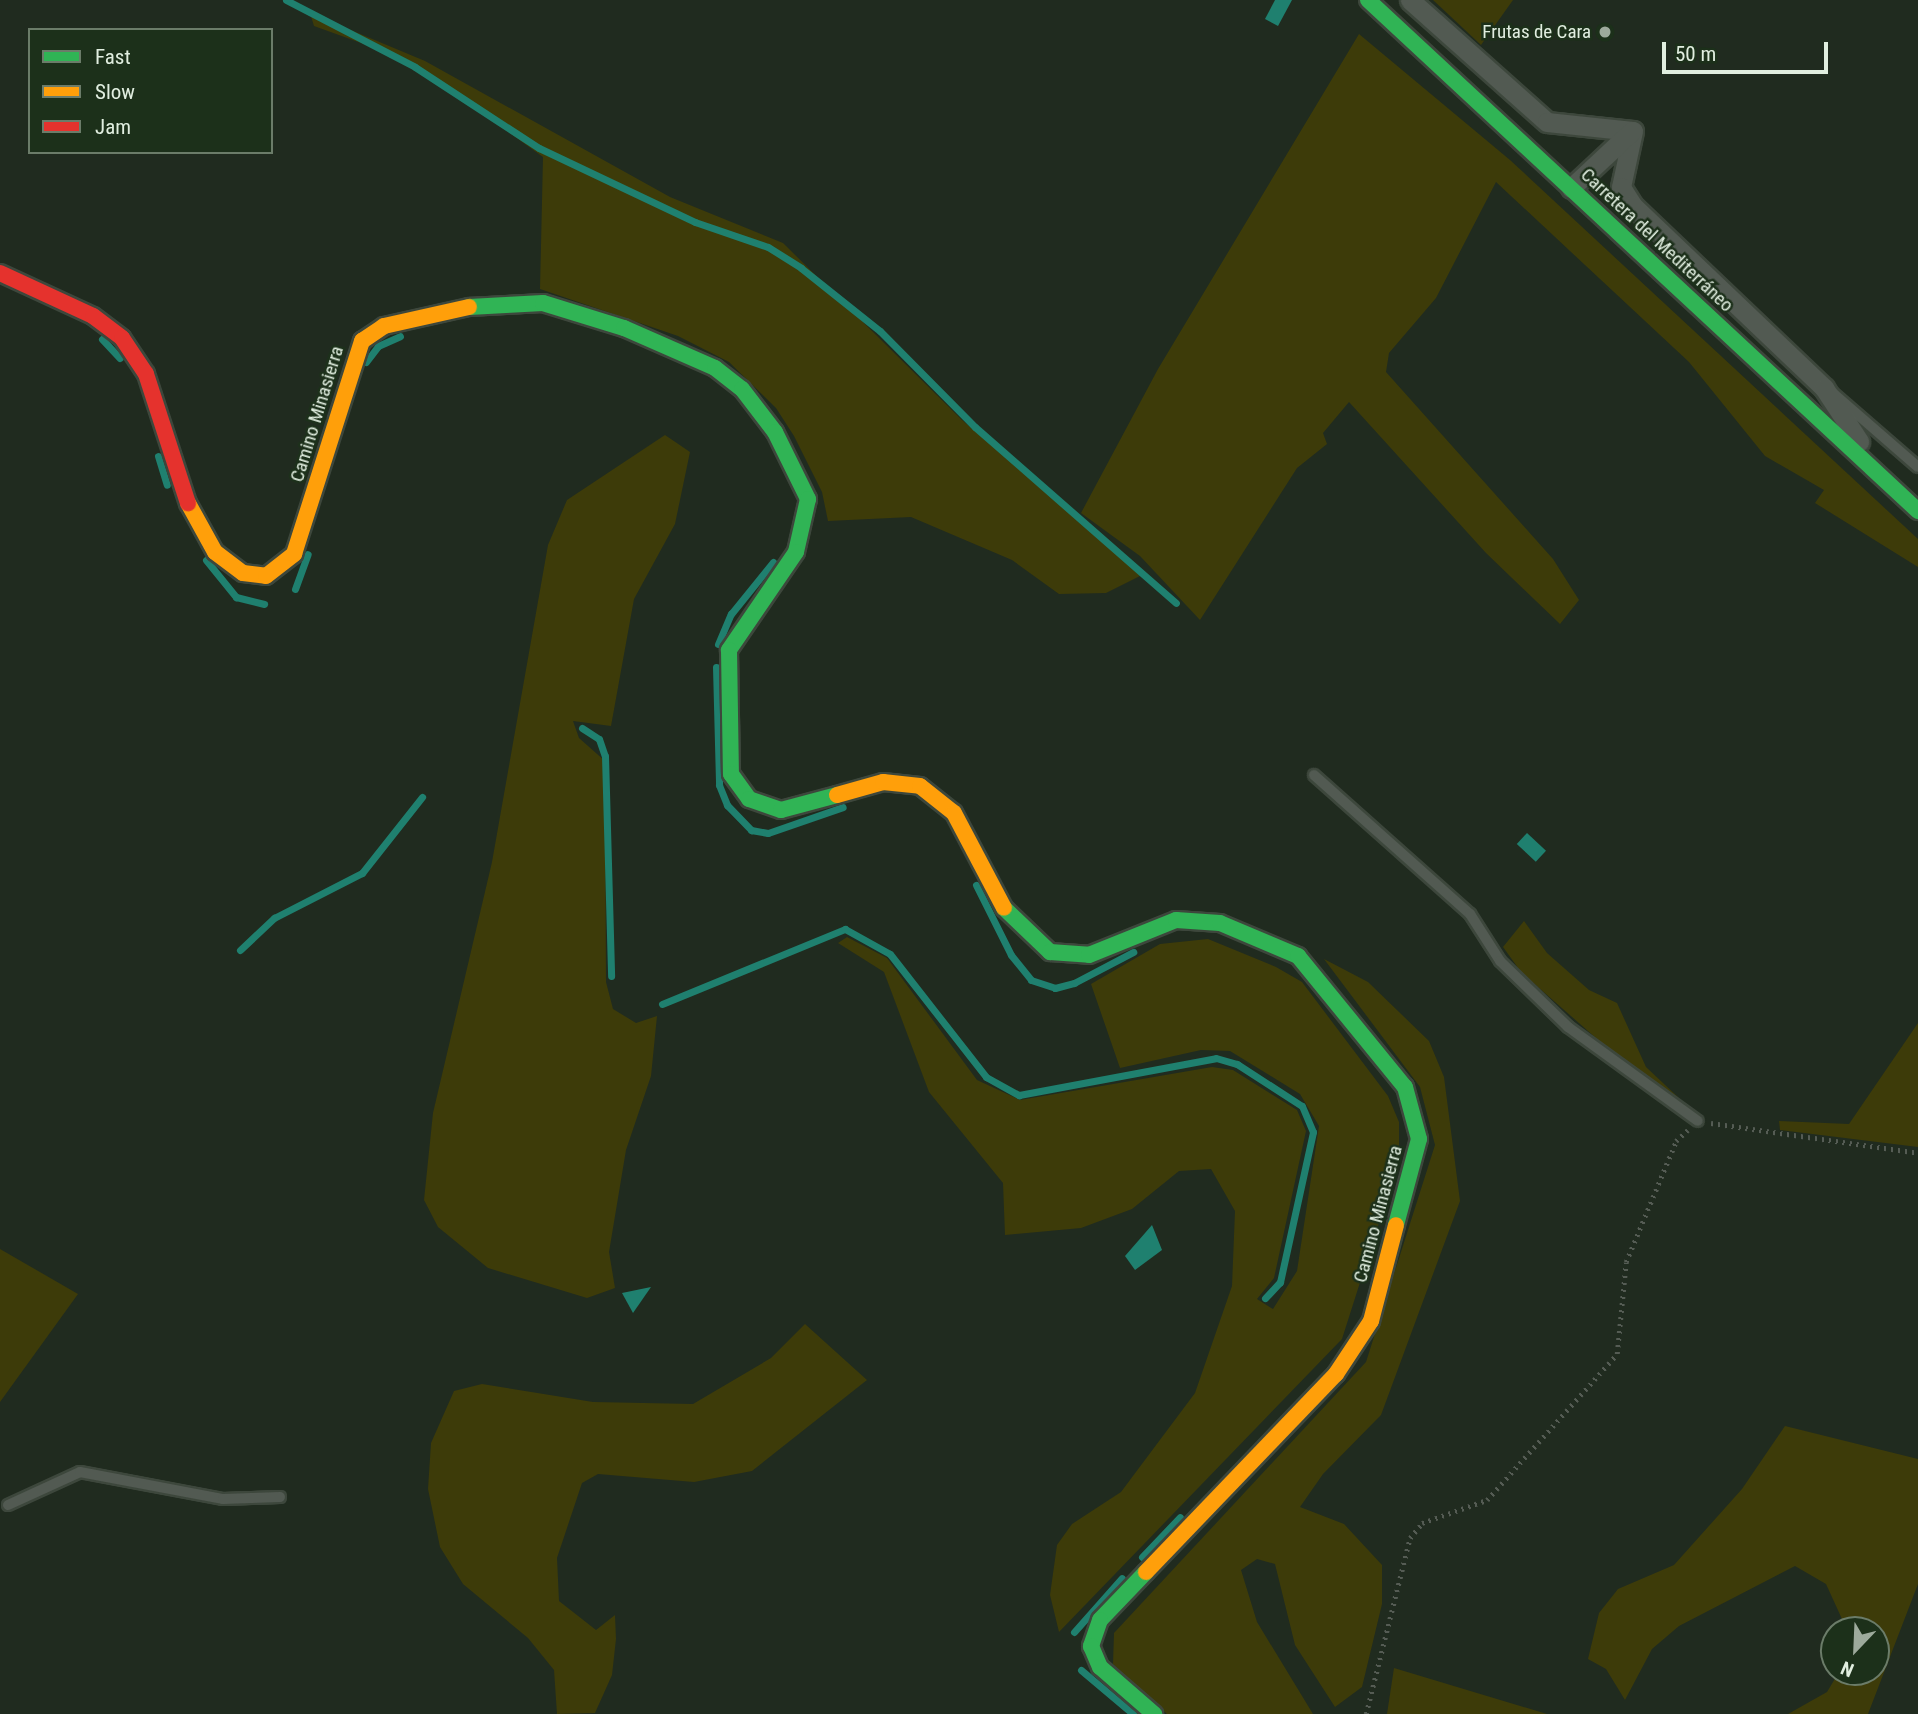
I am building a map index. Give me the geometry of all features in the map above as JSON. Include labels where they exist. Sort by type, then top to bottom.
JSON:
[{"type":"main road","name":"Carretera del Mediterráneo","points":[[1368,0],[1918,511]]},
{"type":"main road","name":"Camino Minasierra","points":[[0,273],[93,316],[122,338],[146,374],[193,519],[215,552],[243,573],[266,576],[294,554],[353,358],[362,341],[384,326],[478,305],[543,303],[624,328],[715,369],[742,389],[775,432],[807,499],[796,552],[729,650],[731,774],[749,799],[781,810],[883,782],[920,786],[954,813],[1008,916],[1050,952],[1088,955],[1176,920],[1220,923],[1298,956],[1362,1027],[1405,1087],[1419,1139],[1370,1321],[1336,1374],[1100,1620],[1091,1646],[1100,1667],[1154,1714]]},
{"type":"street","points":[[1410,0],[1547,122],[1633,131]]},
{"type":"street","points":[[1570,188],[1633,131]]},
{"type":"street","points":[[1633,131],[1621,187],[1633,206],[1825,388],[1887,482]]},
{"type":"lane","points":[[1825,388],[1918,467]]},
{"type":"lane","points":[[1314,775],[1470,914],[1500,961],[1568,1027],[1698,1121]]},
{"type":"lane","points":[[8,1505],[80,1472],[223,1500],[280,1497]]},
{"type":"path","points":[[1366,1714],[1410,1538],[1422,1523],[1487,1500],[1617,1354],[1626,1262],[1676,1141],[1698,1121],[1918,1153]]},
{"type":"shaded area","points":[[1433,0],[1513,0],[1481,45]]},
{"type":"shaded area","points":[[310,13],[425,61],[670,197],[783,243],[962,420],[1142,575],[1106,593],[1059,594],[1012,560],[911,517],[828,521],[822,492],[794,436],[776,408],[729,362],[678,336],[540,289],[543,157],[408,60],[314,26]]},
{"type":"shaded area","points":[[1359,34],[1510,160],[1918,539],[1918,567],[1815,503],[1824,490],[1765,456],[1689,362],[1496,182],[1436,298],[1389,353],[1386,372],[1553,559],[1579,600],[1560,624],[1486,553],[1349,402],[1323,433],[1327,444],[1297,468],[1200,620],[1140,556],[1081,513],[1158,369]]},
{"type":"shaded area","points":[[665,435],[690,452],[675,524],[634,599],[611,726],[573,721],[579,738],[605,761],[606,982],[613,1009],[636,1023],[657,1016],[651,1076],[626,1150],[609,1252],[615,1288],[587,1298],[488,1268],[438,1227],[424,1200],[433,1113],[492,862],[548,545],[567,500]]},
{"type":"shaded area","points":[[1524,921],[1547,953],[1589,990],[1617,1003],[1646,1067],[1680,1099],[1605,1046],[1521,972],[1503,947]]},
{"type":"shaded area","points":[[847,937],[887,958],[977,1080],[1020,1100],[1212,1067],[1233,1070],[1297,1110],[1306,1131],[1274,1278],[1257,1299],[1273,1309],[1297,1271],[1319,1126],[1300,1094],[1230,1051],[1201,1050],[1120,1068],[1091,984],[1160,944],[1208,939],[1276,967],[1302,982],[1388,1096],[1399,1122],[1399,1160],[1342,1339],[1059,1632],[1050,1595],[1057,1545],[1072,1524],[1121,1492],[1195,1393],[1232,1286],[1235,1211],[1211,1169],[1179,1171],[1132,1209],[1081,1228],[1005,1235],[1003,1183],[929,1092],[884,972],[838,943]]},
{"type":"shaded area","points":[[1324,959],[1368,982],[1429,1041],[1444,1077],[1460,1201],[1381,1415],[1323,1474],[1300,1507],[1344,1524],[1382,1565],[1382,1604],[1362,1687],[1335,1707],[1295,1645],[1275,1564],[1257,1559],[1241,1570],[1257,1622],[1313,1714],[1167,1714],[1113,1664],[1114,1633],[1366,1362],[1435,1145],[1420,1087]]},
{"type":"shaded area","points":[[1918,1023],[1918,1147],[1780,1130],[1779,1121],[1849,1124]]},
{"type":"shaded area","points":[[0,1249],[78,1294],[0,1402]]},
{"type":"shaded area","points":[[805,1324],[867,1380],[752,1471],[694,1482],[598,1474],[582,1483],[557,1558],[559,1601],[596,1630],[615,1615],[616,1639],[612,1675],[595,1713],[557,1714],[554,1670],[528,1638],[463,1584],[440,1547],[428,1489],[431,1443],[454,1391],[482,1384],[593,1402],[693,1404],[771,1358]]},
{"type":"shaded area","points":[[1785,1426],[1918,1459],[1918,1584],[1890,1657],[1890,1616],[1841,1616],[1826,1584],[1795,1566],[1679,1626],[1652,1649],[1625,1700],[1606,1669],[1588,1659],[1599,1613],[1618,1589],[1674,1565],[1742,1489]]},
{"type":"shaded area","points":[[1394,1668],[1547,1714],[1387,1714]]},
{"type":"shaded area","points":[[1831,1686],[1879,1686],[1868,1714],[1788,1714],[1827,1692]]},
{"type":"water","points":[[1275,0],[1292,0],[1278,26],[1265,19]]},
{"type":"water","points":[[1527,833],[1546,851],[1536,862],[1517,844]]},
{"type":"water","points":[[1152,1225],[1162,1250],[1135,1270],[1125,1256]]},
{"type":"water","points":[[651,1287],[633,1313],[622,1293]]},
{"type":"waterway","points":[[286,0],[415,67],[539,148],[695,222],[768,247],[801,268],[880,331],[975,427],[1176,603]]},
{"type":"waterway","points":[[366,362],[378,346],[400,336]]},
{"type":"waterway","points":[[102,339],[120,358]]},
{"type":"waterway","points":[[158,456],[167,485]]},
{"type":"waterway","points":[[295,589],[308,554]]},
{"type":"waterway","points":[[206,560],[236,597],[264,604]]},
{"type":"waterway","points":[[718,644],[731,614],[773,562]]},
{"type":"waterway","points":[[716,667],[719,785],[727,805],[751,830],[768,833],[843,807]]},
{"type":"waterway","points":[[582,728],[599,739],[605,756],[611,976]]},
{"type":"waterway","points":[[240,950],[274,918],[362,873],[422,797]]},
{"type":"waterway","points":[[976,885],[1011,955],[1031,980],[1055,988],[1074,983],[1133,952]]},
{"type":"waterway","points":[[662,1004],[845,929],[890,954],[986,1077],[1019,1095],[1216,1058],[1237,1064],[1302,1106],[1313,1132],[1280,1282],[1265,1298]]},
{"type":"waterway","points":[[1142,1557],[1180,1517]]},
{"type":"waterway","points":[[1074,1632],[1122,1578]]},
{"type":"waterway","points":[[1081,1670],[1133,1714]]},
{"type":"traffic: fast","points":[[1368,0],[1918,511]]},
{"type":"traffic: fast","points":[[469,307],[543,303],[624,328],[715,368],[742,389],[775,432],[808,499],[796,552],[729,650],[731,774],[749,799],[781,810],[837,795]]},
{"type":"traffic: fast","points":[[1004,908],[1050,952],[1089,955],[1176,920],[1220,923],[1298,956],[1405,1087],[1419,1139],[1396,1225]]},
{"type":"traffic: fast","points":[[1146,1572],[1100,1620],[1091,1646],[1100,1667],[1154,1714]]},
{"type":"traffic: slow","points":[[188,503],[215,552],[243,573],[266,576],[294,554],[362,341],[384,326],[469,307]]},
{"type":"traffic: slow","points":[[837,795],[883,782],[920,786],[954,813],[1004,908]]},
{"type":"traffic: slow","points":[[1146,1572],[1336,1374],[1371,1321],[1396,1225]]},
{"type":"traffic: jam","points":[[0,273],[93,316],[122,338],[146,374],[188,503]]},
{"type":"place","name":"Frutas de Cara","points":[[1605,32]]}]
